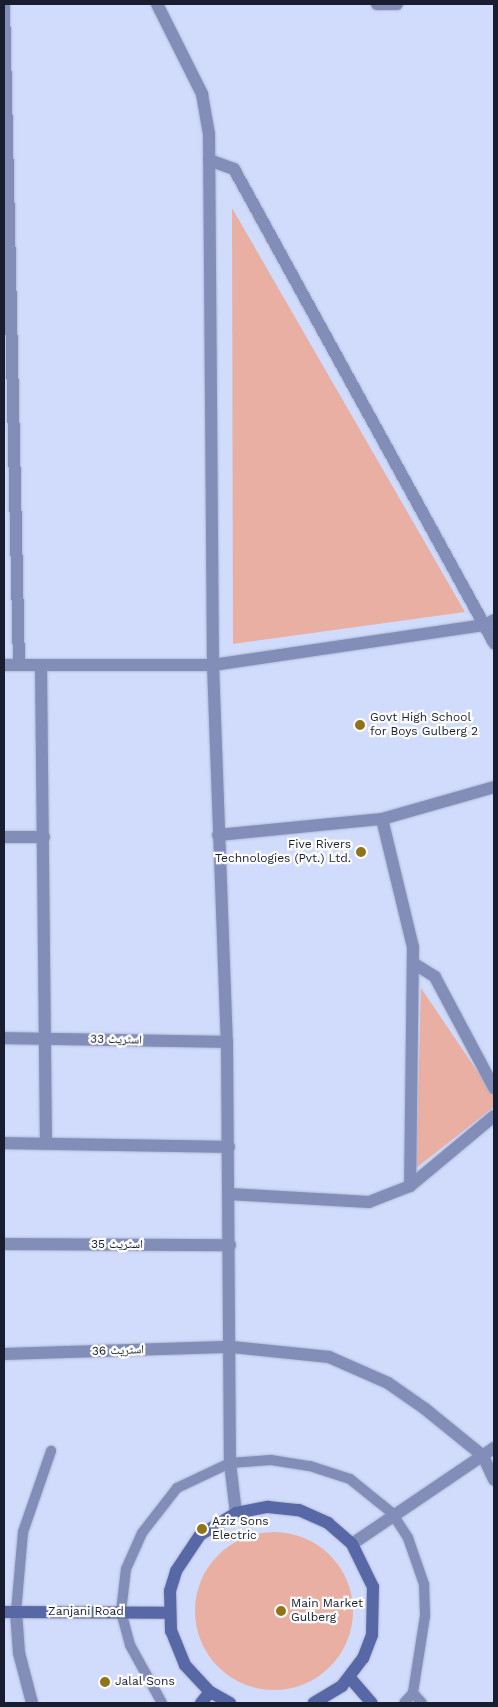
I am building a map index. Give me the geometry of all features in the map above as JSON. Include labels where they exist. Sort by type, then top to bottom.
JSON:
[{"type":"street","points":[[4,4],[10,558],[19,665]]},
{"type":"street","points":[[157,4],[202,94],[209,160],[213,665],[227,1042],[232,1347],[230,1463],[236,1513]]},
{"type":"street","points":[[377,4],[397,4]]},
{"type":"street","points":[[209,160],[234,169],[489,622],[494,643]]},
{"type":"street","points":[[4,665],[213,665],[489,622]]},
{"type":"street","points":[[42,666],[48,1040],[46,1143]]},
{"type":"street","points":[[218,835],[382,819],[494,788]]},
{"type":"street","points":[[382,819],[412,934],[410,1186]]},
{"type":"street","points":[[4,837],[44,837]]},
{"type":"street","points":[[413,963],[435,977],[494,1088]]},
{"type":"street","name":"اسٹریٹ 33","points":[[4,1038],[227,1042]]},
{"type":"street","points":[[229,1194],[369,1202],[410,1186],[494,1116]]},
{"type":"street","points":[[4,1143],[229,1147]]},
{"type":"street","name":"اسٹریٹ 35","points":[[4,1244],[230,1245]]},
{"type":"street","name":"اسٹریٹ 36","points":[[4,1354],[232,1347],[329,1357],[388,1383],[483,1456]]},
{"type":"street","points":[[352,1544],[392,1513],[494,1448]]},
{"type":"street","points":[[483,1456],[494,1480]]},
{"type":"street","points":[[230,1703],[210,1692],[176,1649],[169,1613],[174,1578],[186,1552],[211,1526],[236,1513],[268,1507],[299,1510],[328,1523],[352,1544],[365,1565],[375,1612],[369,1643],[350,1678],[332,1693],[314,1703]]},
{"type":"street","points":[[10,1612],[18,1653],[32,1703]]},
{"type":"street","name":"Zanjani Road","points":[[10,1612],[169,1613]]},
{"type":"street","points":[[350,1678],[372,1703]]},
{"type":"street","points":[[201,1703],[210,1692]]},
{"type":"street","points":[[332,1693],[341,1703]]},
{"type":"lane","points":[[10,1612],[22,1532],[51,1451]]},
{"type":"lane","points":[[162,1703],[130,1645],[121,1612],[126,1569],[142,1533],[177,1488],[230,1463],[271,1460],[310,1466],[350,1479],[392,1513],[408,1538],[424,1584],[425,1616],[413,1693],[404,1703]]},
{"type":"lane","points":[[413,1693],[422,1703]]},
{"type":"shaded area","points":[[232,208],[465,612],[233,644]]},
{"type":"shaded area","points":[[421,988],[494,1096],[494,1107],[416,1168]]},
{"type":"shaded area","points":[[274,1532],[304,1538],[318,1545],[330,1555],[340,1567],[347,1581],[353,1611],[347,1641],[340,1655],[330,1667],[318,1677],[304,1684],[274,1690],[244,1684],[230,1677],[218,1667],[208,1655],[201,1641],[195,1611],[201,1581],[208,1567],[218,1555],[230,1545],[244,1538]]},
{"type":"place","name":"Govt High School for Boys Gulberg 2","points":[[360,725]]},
{"type":"place","name":"Five Rivers Technologies (Pvt.) Ltd.","points":[[361,852]]},
{"type":"place","name":"Aziz Sons Electric","points":[[202,1529]]},
{"type":"place","name":"Main Market Gulberg","points":[[281,1611]]},
{"type":"place","name":"Jalal Sons","points":[[105,1682]]}]
